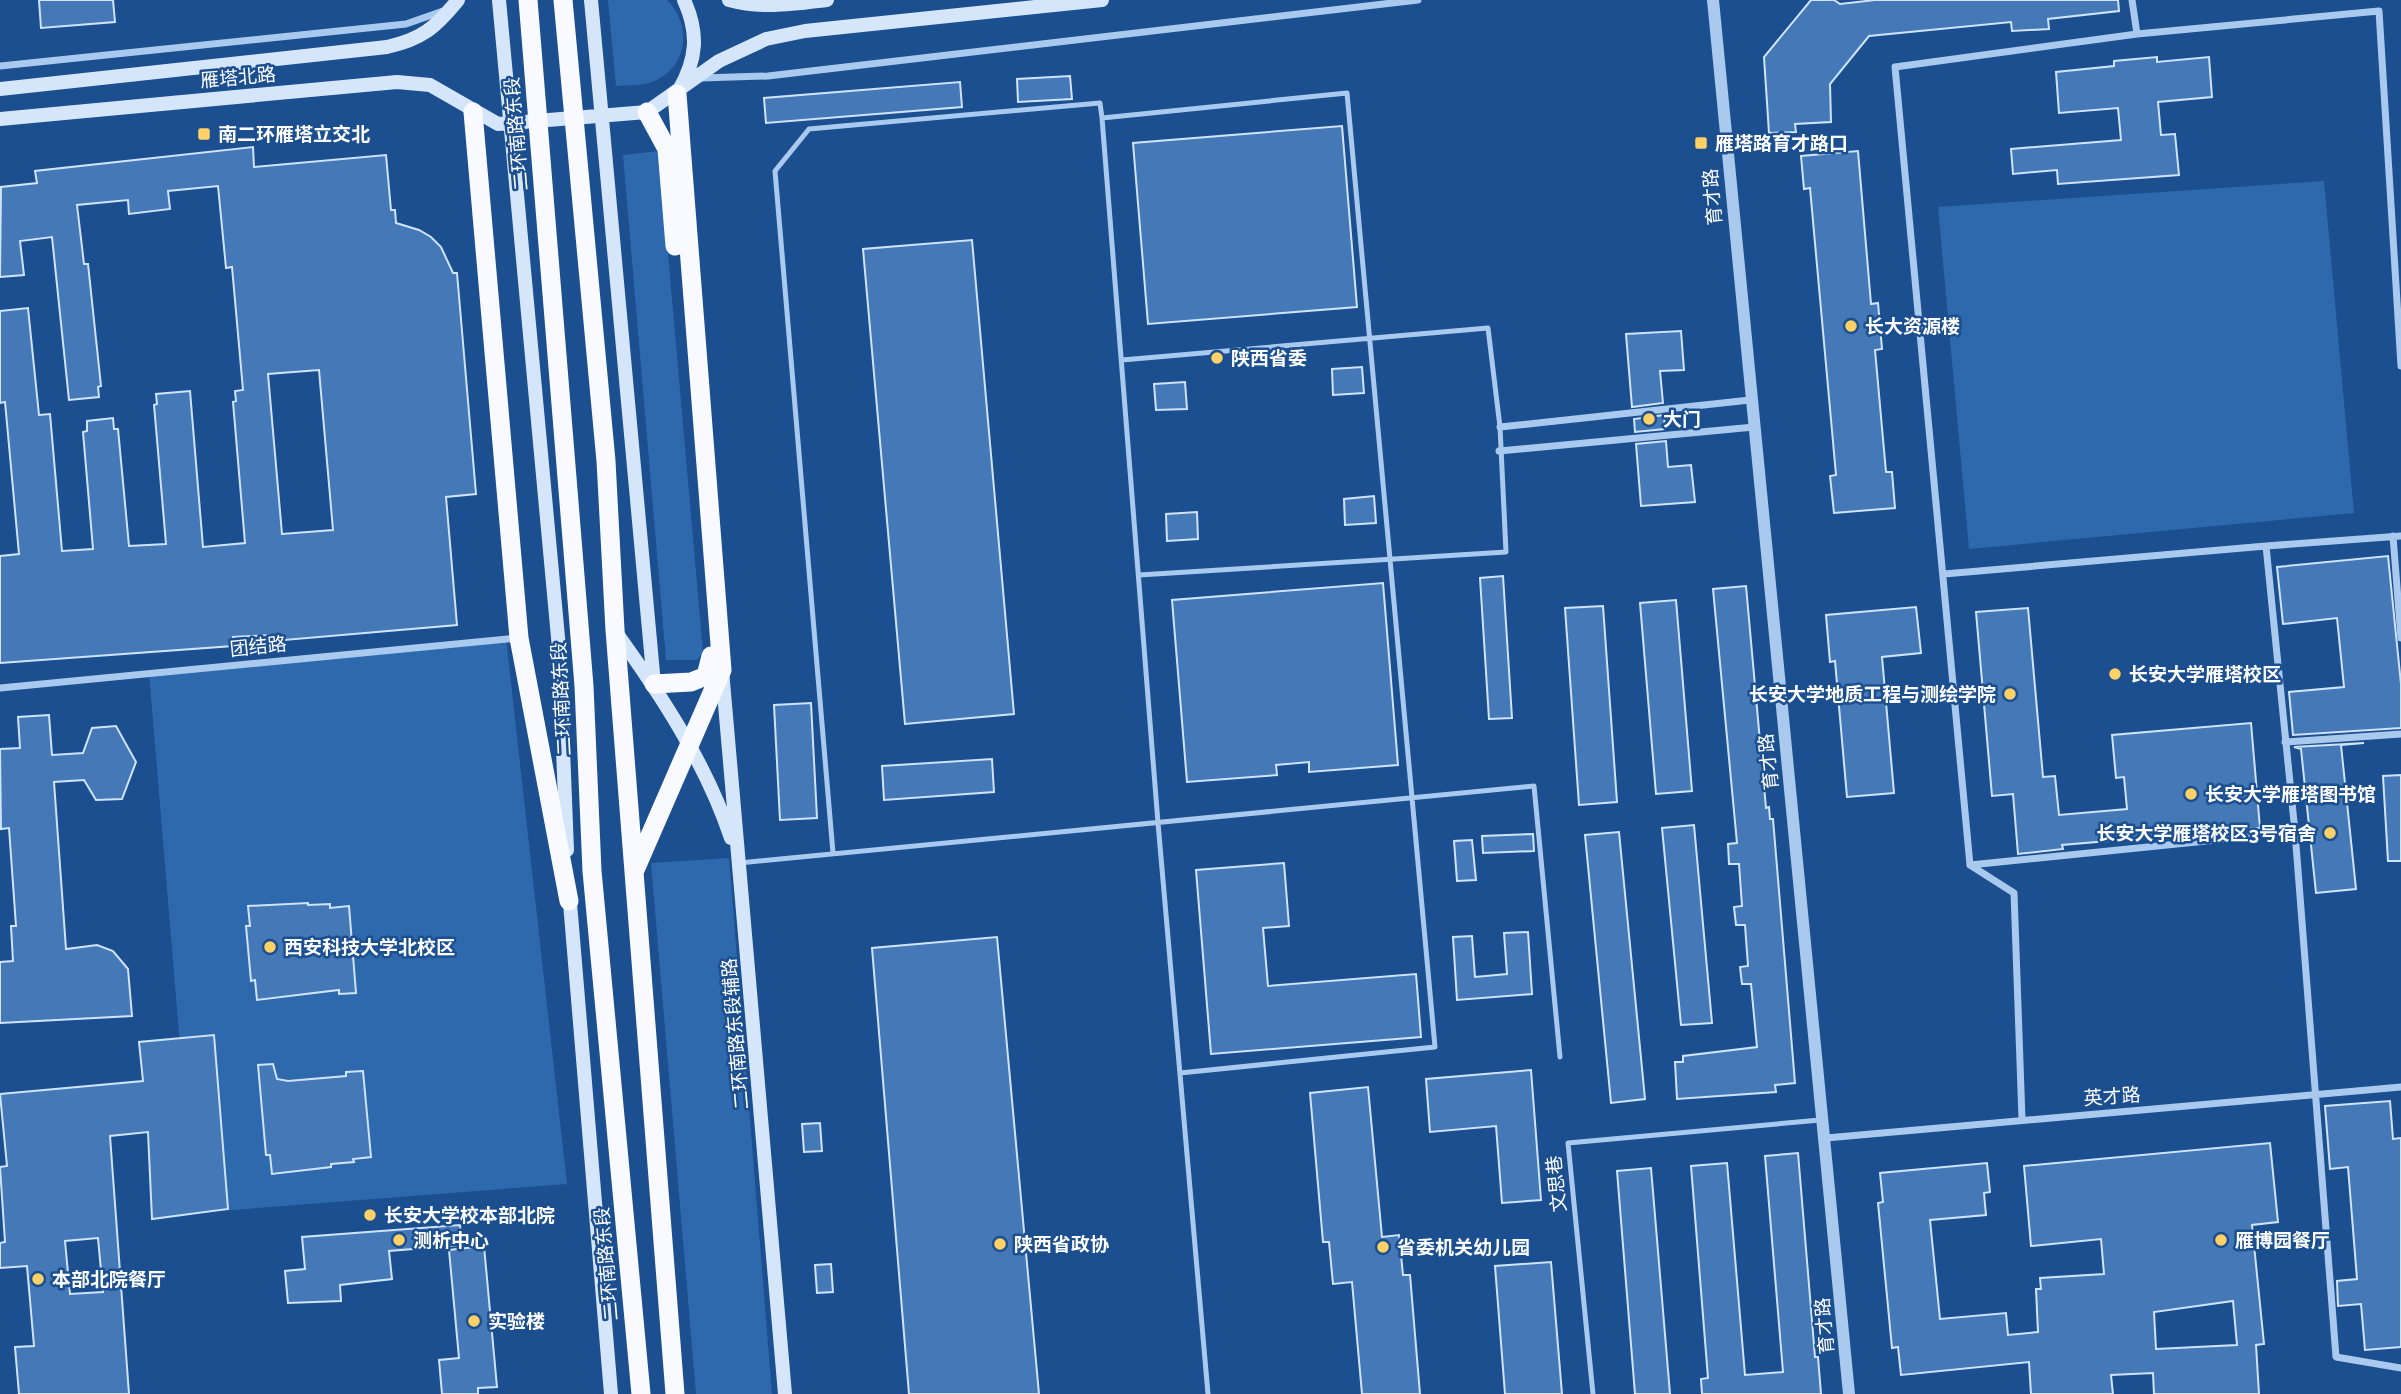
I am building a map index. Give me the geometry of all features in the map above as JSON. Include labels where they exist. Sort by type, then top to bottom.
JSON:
[{"type":"highway","name":"二环南路东段","points":[[528,0],[584,686],[592,871],[641,1394]]},
{"type":"highway","points":[[563,0],[606,461],[633,874],[675,1394]]},
{"type":"highway","points":[[633,874],[722,670],[677,94]]},
{"type":"highway","points":[[473,112],[519,638],[569,901]]},
{"type":"highway","points":[[647,112],[667,149],[712,663],[706,676],[698,681],[654,684]]},
{"type":"main road","points":[[499,0],[559,648],[569,901],[611,1394]]},
{"type":"main road","points":[[591,0],[654,684]]},
{"type":"main road","points":[[677,94],[692,65],[696,49],[695,32],[684,0]]},
{"type":"main road","points":[[729,0],[749,6],[772,6],[827,0]]},
{"type":"main road","points":[[647,112],[700,78],[719,61],[766,39],[805,31],[1102,0]]},
{"type":"main road","name":"雁塔北路","points":[[0,89],[387,47],[415,40],[456,3]]},
{"type":"main road","name":"雁塔北路","points":[[0,119],[397,82],[430,85],[453,95],[473,112],[498,124],[647,112]]},
{"type":"main road","points":[[615,630],[654,684],[719,800],[739,863]]},
{"type":"main road","name":"二环南路东段辅路","points":[[722,670],[785,1394]]},
{"type":"street","points":[[700,78],[768,76],[1418,0]]},
{"type":"street","name":"育才路","points":[[1713,0],[1849,1394]]},
{"type":"street","points":[[2133,0],[2137,34]]},
{"type":"street","points":[[0,66],[406,24],[456,3]]},
{"type":"street","points":[[1970,866],[1895,67],[2137,34],[2379,11],[2401,366]]},
{"type":"street","points":[[1500,427],[1750,400]]},
{"type":"street","points":[[1499,451],[1754,426]]},
{"type":"street","points":[[1944,574],[2397,536],[2401,638]]},
{"type":"street","points":[[2266,546],[2295,832],[2336,1357],[2401,1368]]},
{"type":"street","name":"团结路","points":[[0,688],[519,638]]},
{"type":"street","points":[[2286,742],[2401,734]]},
{"type":"street","points":[[1970,866],[2295,832]]},
{"type":"street","points":[[1970,866],[2014,893],[2022,1119]]},
{"type":"street","name":"英才路","points":[[1826,1138],[2401,1087]]},
{"type":"lane","points":[[1102,118],[1347,93],[1435,1047],[1180,1073]]},
{"type":"lane","points":[[833,853],[775,171],[809,129],[1100,103],[1158,823],[1208,1394]]},
{"type":"lane","points":[[1122,360],[1488,328],[1500,427],[1499,451],[1506,552],[1139,575]]},
{"type":"lane","points":[[739,863],[1534,786],[1560,1057]]},
{"type":"lane","name":"文思巷","points":[[1593,1394],[1568,1143],[1824,1119]]},
{"type":"shaded area","points":[[608,0],[667,0],[676,11],[683,35],[679,59],[672,69],[649,83],[616,86]]},
{"type":"shaded area","points":[[659,151],[703,652],[697,660],[666,660],[623,155]]},
{"type":"shaded area","points":[[2324,181],[2354,513],[1969,549],[1938,207]]},
{"type":"shaded area","name":"西安科技大学北校区","points":[[506,638],[567,1184],[194,1213],[149,673]]},
{"type":"shaded area","points":[[729,858],[772,1394],[696,1394],[651,863]]},
{"type":"building","points":[[39,0],[113,0],[115,22],[41,28]]},
{"type":"building","points":[[1811,0],[1834,0],[1840,4],[1875,0],[2118,0],[2119,11],[2048,19],[2049,29],[2012,31],[2011,22],[1869,36],[1830,84],[1831,122],[1795,124],[1796,132],[1769,133],[1764,57]]},
{"type":"building","points":[[2157,57],[2157,62],[2209,57],[2212,97],[2158,102],[2161,135],[2175,134],[2179,175],[2058,184],[2057,170],[2013,174],[2011,149],[2121,140],[2118,108],[2059,113],[2056,72],[2114,66],[2114,61]]},
{"type":"building","points":[[1070,76],[1072,99],[1018,102],[1017,79]]},
{"type":"building","points":[[960,82],[962,107],[766,123],[764,98]]},
{"type":"building","points":[[1342,126],[1357,307],[1148,324],[1133,143]]},
{"type":"building","points":[[253,147],[254,167],[386,155],[391,210],[395,210],[396,223],[431,237],[441,247],[453,273],[457,273],[476,494],[446,497],[457,625],[273,641],[272,635],[233,637],[233,646],[0,663],[0,556],[19,554],[5,402],[0,403],[0,311],[28,308],[39,415],[50,414],[62,551],[93,549],[83,432],[87,431],[87,421],[113,418],[114,429],[118,429],[129,546],[166,544],[154,405],[157,404],[156,394],[190,391],[203,547],[245,543],[233,402],[236,401],[235,391],[243,390],[232,267],[226,268],[218,186],[168,191],[170,209],[129,214],[128,200],[77,205],[84,264],[88,264],[101,386],[98,387],[99,397],[69,400],[52,237],[20,241],[24,275],[0,277],[1,187],[37,183],[35,171]],"holes":[[[319,370],[333,530],[282,534],[268,374]]]},
{"type":"building","name":"长大资源楼","points":[[1858,151],[1871,304],[1878,303],[1882,349],[1875,350],[1886,472],[1892,472],[1895,508],[1834,513],[1830,476],[1836,475],[1810,188],[1804,189],[1801,156]]},
{"type":"building","points":[[972,240],[1014,714],[905,724],[863,249]]},
{"type":"building","points":[[1681,331],[1684,370],[1660,371],[1663,403],[1632,407],[1626,334]]},
{"type":"building","points":[[1362,367],[1364,393],[1333,395],[1332,369]]},
{"type":"building","points":[[1185,382],[1187,409],[1156,410],[1154,384]]},
{"type":"building","points":[[1664,415],[1665,429],[1635,432],[1634,419]]},
{"type":"building","points":[[1666,441],[1668,467],[1691,465],[1695,502],[1641,506],[1636,444]]},
{"type":"building","points":[[1374,496],[1376,523],[1345,525],[1344,499]]},
{"type":"building","points":[[1197,512],[1198,539],[1167,541],[1166,514]]},
{"type":"building","points":[[2388,556],[2401,684],[2401,728],[2293,735],[2289,692],[2344,687],[2337,618],[2283,624],[2277,567]]},
{"type":"building","points":[[1503,576],[1512,718],[1489,719],[1480,578]]},
{"type":"building","points":[[1383,583],[1398,765],[1309,772],[1309,762],[1276,765],[1277,775],[1187,782],[1172,600]]},
{"type":"building","points":[[1746,586],[1766,808],[1769,807],[1770,819],[1773,819],[1795,1083],[1775,1085],[1776,1092],[1677,1099],[1675,1062],[1683,1062],[1683,1056],[1757,1047],[1751,984],[1742,984],[1740,967],[1748,966],[1745,925],[1736,925],[1734,907],[1742,906],[1739,864],[1729,864],[1728,844],[1737,843],[1713,589]]},
{"type":"building","points":[[1676,600],[1692,791],[1656,794],[1640,603]]},
{"type":"building","points":[[1603,606],[1617,802],[1579,805],[1565,608]]},
{"type":"building","points":[[1916,607],[1921,653],[1882,657],[1894,793],[1847,797],[1835,661],[1830,662],[1826,615]]},
{"type":"building","points":[[2028,608],[2043,777],[2055,776],[2059,815],[2127,809],[2124,777],[2116,778],[2112,735],[2251,723],[2260,828],[2062,845],[2063,849],[2018,854],[2013,794],[1992,796],[1976,612]]},
{"type":"building","points":[[811,703],[817,818],[780,820],[774,705]]},
{"type":"building","points":[[49,715],[52,755],[83,753],[92,728],[116,726],[136,762],[122,799],[96,800],[84,780],[54,782],[66,949],[97,945],[113,951],[128,969],[132,1016],[0,1023],[0,962],[13,961],[11,926],[16,926],[9,828],[1,829],[0,749],[20,748],[18,717]]},
{"type":"building","name":"长安大学雁塔校区3号宿舍","points":[[2364,743],[2341,745],[2356,889],[2316,893],[2301,749],[2294,747]]},
{"type":"building","points":[[992,759],[994,792],[884,800],[882,766]]},
{"type":"building","points":[[2401,775],[2401,861],[2388,861],[2383,776]]},
{"type":"building","points":[[1694,825],[1712,1023],[1681,1025],[1662,828]]},
{"type":"building","points":[[1619,832],[1645,1099],[1611,1103],[1585,835]]},
{"type":"building","points":[[1533,834],[1534,851],[1483,853],[1482,836]]},
{"type":"building","points":[[1472,840],[1476,880],[1457,881],[1454,841]]},
{"type":"building","points":[[1284,863],[1289,926],[1263,928],[1268,986],[1416,974],[1421,1037],[1211,1054],[1196,870]]},
{"type":"building","points":[[330,904],[330,908],[349,906],[356,993],[339,994],[339,990],[257,1000],[255,980],[251,981],[246,926],[250,926],[248,906]]},
{"type":"building","points":[[1528,932],[1532,994],[1457,1000],[1453,937],[1472,936],[1475,977],[1507,974],[1504,933]]},
{"type":"building","points":[[997,937],[1039,1394],[909,1394],[872,948]]},
{"type":"building","points":[[214,1035],[228,1209],[152,1219],[148,1132],[110,1136],[129,1394],[19,1394],[15,1347],[34,1346],[27,1266],[0,1268],[0,1243],[5,1242],[0,1167],[7,1166],[0,1094],[143,1081],[139,1042]],"holes":[[[98,1238],[103,1292],[70,1294],[65,1241]]]},
{"type":"building","points":[[273,1064],[277,1079],[288,1081],[346,1076],[346,1072],[363,1071],[371,1157],[331,1164],[331,1167],[272,1174],[270,1155],[266,1155],[258,1065]]},
{"type":"building","points":[[1531,1070],[1541,1200],[1502,1203],[1496,1126],[1430,1132],[1426,1079]]},
{"type":"building","points":[[1368,1087],[1382,1237],[1399,1235],[1403,1275],[1410,1275],[1420,1394],[1362,1394],[1352,1282],[1333,1284],[1329,1242],[1323,1242],[1310,1093]]},
{"type":"building","points":[[2390,1101],[2393,1139],[2401,1138],[2401,1347],[2365,1350],[2361,1304],[2338,1306],[2337,1281],[2357,1279],[2348,1167],[2330,1169],[2325,1106]]},
{"type":"building","points":[[820,1123],[822,1151],[804,1152],[802,1124]]},
{"type":"building","points":[[2270,1143],[2278,1222],[2252,1225],[2264,1344],[2256,1345],[2259,1394],[2154,1394],[2153,1373],[2111,1375],[2113,1394],[2031,1394],[2029,1362],[1901,1375],[1898,1347],[1892,1348],[1878,1203],[1883,1202],[1880,1173],[1987,1163],[1990,1192],[1984,1193],[1986,1215],[1930,1220],[1940,1319],[2006,1313],[2008,1335],[2038,1332],[2036,1289],[2041,1289],[2040,1278],[2104,1274],[2101,1239],[2031,1246],[2024,1166]],"holes":[[[2233,1301],[2237,1345],[2156,1349],[2154,1312]]]},
{"type":"building","points":[[1798,1153],[1815,1357],[1818,1357],[1821,1394],[1702,1394],[1701,1379],[1708,1378],[1691,1166],[1727,1163],[1745,1375],[1783,1372],[1765,1156]]},
{"type":"building","points":[[1651,1168],[1670,1394],[1635,1394],[1617,1171]]},
{"type":"building","points":[[460,1225],[462,1245],[389,1251],[392,1279],[340,1285],[341,1301],[288,1303],[285,1271],[305,1269],[302,1237]]},
{"type":"building","name":"实验楼","points":[[484,1246],[497,1387],[478,1388],[478,1394],[442,1394],[439,1360],[459,1358],[449,1250]]},
{"type":"building","points":[[1551,1262],[1562,1394],[1505,1394],[1495,1266]]},
{"type":"building","points":[[831,1264],[833,1292],[817,1293],[815,1265]]},
{"type":"place","name":"南二环雁塔立交北","points":[[204,134]]},
{"type":"place","name":"雁塔路育才路口","points":[[1701,143]]},
{"type":"place","name":"长大资源楼","points":[[1851,326]]},
{"type":"place","name":"陕西省委","points":[[1217,358]]},
{"type":"place","name":"大门","points":[[1649,419]]},
{"type":"place","name":"长安大学雁塔校区","points":[[2115,674]]},
{"type":"place","name":"长安大学地质工程与测绘学院","points":[[2010,694]]},
{"type":"place","name":"长安大学雁塔图书馆","points":[[2191,794]]},
{"type":"place","name":"长安大学雁塔校区3号宿舍","points":[[2330,833]]},
{"type":"place","name":"西安科技大学北校区","points":[[270,947]]},
{"type":"place","name":"长安大学校本部北院","points":[[370,1215]]},
{"type":"place","name":"测析中心","points":[[399,1240]]},
{"type":"place","name":"雁博园餐厅","points":[[2221,1240]]},
{"type":"place","name":"陕西省政协","points":[[1000,1244]]},
{"type":"place","name":"省委机关幼儿园","points":[[1383,1247]]},
{"type":"place","name":"本部北院餐厅","points":[[38,1279]]},
{"type":"place","name":"实验楼","points":[[474,1321]]}]
